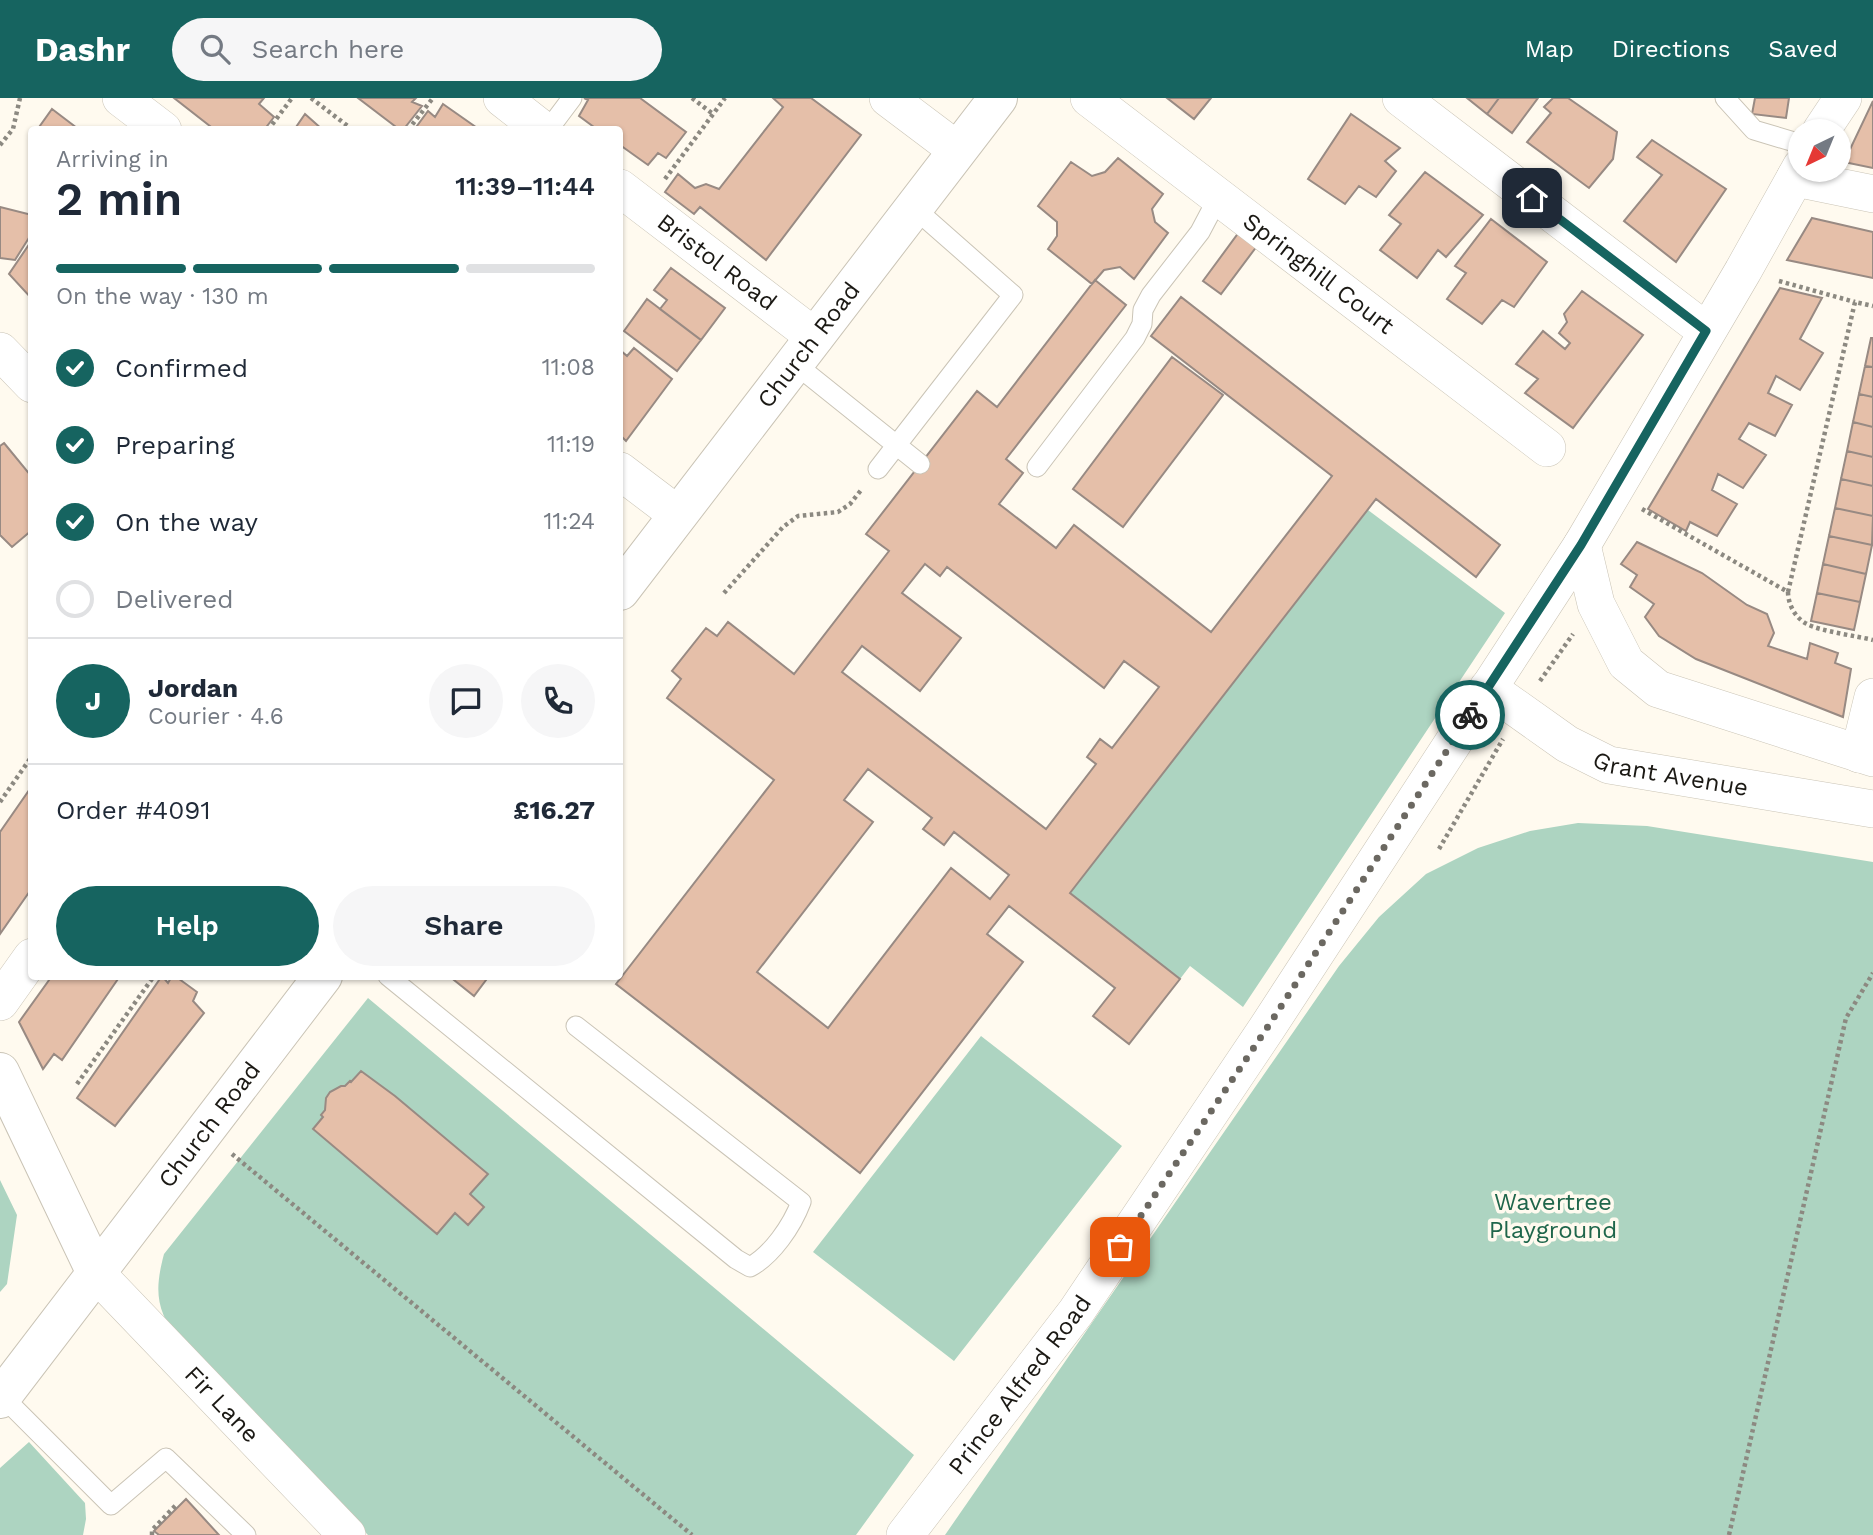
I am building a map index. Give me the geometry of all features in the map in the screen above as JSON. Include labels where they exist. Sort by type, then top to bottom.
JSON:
[{"type":"street","points":[[121,98],[158,126]]},
{"type":"street","points":[[502,98],[538,126]]},
{"type":"street","points":[[888,98],[957,150]]},
{"type":"street","name":"Church Road","points":[[623,588],[998,98]]},
{"type":"street","name":"Springhill Court","points":[[1089,98],[1547,448]]},
{"type":"street","points":[[1401,98],[1706,331]]},
{"type":"street","points":[[1829,119],[1843,98]]},
{"type":"street","name":"Prince Alfred Road","points":[[905,1535],[1076,1312],[1267,1028],[1581,545],[1743,271],[1789,182]]},
{"type":"street","points":[[1844,182],[1873,194]]},
{"type":"street","name":"Bristol Road","points":[[632,197],[805,350]]},
{"type":"street","points":[[623,473],[678,515]]},
{"type":"street","points":[[1581,545],[1596,604],[1626,663],[1658,689],[1866,756],[1873,697]]},
{"type":"street","name":"Grant Avenue","points":[[1488,688],[1567,744],[1609,765],[1873,809]]},
{"type":"street","points":[[0,1002],[28,963]]},
{"type":"street","name":"Church Road","points":[[1,1398],[320,980]]},
{"type":"street","points":[[0,1072],[96,1273]]},
{"type":"street","name":"Fir Lane","points":[[96,1273],[347,1535]]},
{"type":"lane","points":[[551,126],[572,98]]},
{"type":"lane","points":[[1725,98],[1755,130],[1788,155]]},
{"type":"lane","points":[[1037,467],[1135,338],[1142,324],[1143,310],[1151,295],[1200,232],[1219,196]]},
{"type":"lane","points":[[878,469],[1013,295],[913,208]]},
{"type":"lane","points":[[805,350],[897,446],[920,464]]},
{"type":"lane","points":[[392,980],[736,1259],[750,1267],[762,1261],[795,1216],[801,1202],[576,1026]]},
{"type":"lane","points":[[1,1398],[111,1505],[166,1458],[246,1535]]},
{"type":"path","points":[[0,145],[13,129],[20,98]]},
{"type":"path","points":[[271,126],[292,98]]},
{"type":"path","points":[[311,98],[348,126]]},
{"type":"path","points":[[411,126],[433,98]]},
{"type":"path","points":[[692,98],[713,114]]},
{"type":"path","points":[[632,197],[713,114],[725,98]]},
{"type":"path","points":[[1743,271],[1873,306]]},
{"type":"path","points":[[1855,302],[1788,601],[1796,615],[1807,624],[1873,640]]},
{"type":"path","points":[[724,593],[783,527],[797,516],[838,513],[850,503],[878,469]]},
{"type":"path","points":[[1612,493],[1788,592]]},
{"type":"path","points":[[0,802],[28,762]]},
{"type":"path","points":[[1729,1535],[1846,1018],[1873,973]]},
{"type":"path","points":[[77,1084],[151,980]]},
{"type":"path","points":[[204,1130],[692,1535]]},
{"type":"green space","points":[[1368,510],[1505,613],[1243,1007],[1190,966],[1180,979],[1070,893]]},
{"type":"green space","name":"Wavertree Playground","points":[[1578,823],[1647,826],[1873,862],[1873,1535],[945,1535],[1339,966],[1379,917],[1426,874],[1478,848],[1530,831]]},
{"type":"green space","points":[[368,998],[914,1455],[856,1535],[368,1535],[180,1343],[166,1321],[159,1300],[159,1279],[164,1254]]},
{"type":"green space","points":[[981,1036],[1122,1146],[954,1361],[813,1252]]},
{"type":"green space","points":[[0,1180],[17,1215],[7,1284],[0,1292]]},
{"type":"green space","points":[[29,1442],[85,1503],[83,1535],[0,1535],[0,1468]]},
{"type":"building","points":[[174,98],[264,98],[259,104],[274,117],[267,126],[210,126]]},
{"type":"building","points":[[358,98],[416,98],[412,102],[422,106],[406,126],[395,126]]},
{"type":"building","points":[[584,98],[640,98],[686,132],[666,158],[658,153],[648,165],[623,147],[623,126],[593,126],[579,116],[588,100]]},
{"type":"building","points":[[773,98],[811,98],[861,135],[766,260],[700,207],[694,214],[665,192],[678,174],[695,188],[706,184],[719,189],[783,107]]},
{"type":"building","points":[[1167,98],[1211,98],[1194,119]]},
{"type":"building","points":[[1467,98],[1499,98],[1487,114]]},
{"type":"building","points":[[1499,98],[1538,98],[1512,133],[1487,114]]},
{"type":"building","points":[[1553,98],[1568,98],[1617,132],[1613,159],[1589,188],[1527,142],[1551,113],[1544,107]]},
{"type":"building","points":[[1755,98],[1789,98],[1786,118],[1752,114]]},
{"type":"building","points":[[1873,101],[1873,168],[1852,164],[1852,145]]},
{"type":"building","points":[[443,104],[474,126],[417,126],[428,111],[435,117]]},
{"type":"building","points":[[52,109],[74,126],[40,126]]},
{"type":"building","points":[[305,114],[318,126],[297,126]]},
{"type":"building","points":[[1351,114],[1400,148],[1385,161],[1396,171],[1376,197],[1359,186],[1345,204],[1308,179]]},
{"type":"building","points":[[1652,140],[1726,189],[1676,262],[1624,221],[1662,175],[1637,157]]},
{"type":"building","points":[[1118,158],[1163,194],[1152,209],[1155,222],[1168,233],[1134,279],[1120,267],[1104,270],[1092,284],[1048,249],[1057,236],[1057,222],[1038,206],[1071,162],[1092,176],[1105,172]]},
{"type":"building","points":[[1425,172],[1483,215],[1446,257],[1438,250],[1417,278],[1380,250],[1401,224],[1389,215]]},
{"type":"building","points":[[0,207],[28,214],[28,239],[15,260],[0,258]]},
{"type":"building","points":[[1812,218],[1873,232],[1873,278],[1787,260]]},
{"type":"building","points":[[1491,219],[1547,262],[1514,307],[1502,300],[1482,324],[1447,299],[1466,273],[1455,266]]},
{"type":"building","points":[[1242,228],[1260,242],[1221,294],[1203,281]]},
{"type":"building","points":[[28,246],[28,295],[9,274]]},
{"type":"building","points":[[671,268],[725,308],[701,340],[660,309],[667,300],[654,290]]},
{"type":"building","points":[[1095,280],[1126,305],[1006,459],[1023,473],[999,504],[1056,548],[1074,525],[1211,632],[1332,476],[1151,336],[1181,297],[1500,545],[1476,577],[1376,499],[1070,893],[1180,979],[1129,1044],[1093,1016],[1115,988],[1009,906],[987,934],[1023,962],[860,1173],[616,984],[623,980],[623,975],[774,780],[667,698],[681,679],[672,671],[706,628],[717,636],[728,622],[794,674],[889,551],[866,534],[977,391],[997,407]],"holes":[[[925,564],[940,576],[947,567],[1104,688],[1124,661],[1159,687],[1112,748],[1100,739],[1087,757],[1096,764],[1046,829],[842,672],[862,646],[920,691],[961,638],[902,593]],[[868,769],[932,818],[923,829],[944,845],[954,832],[1009,875],[990,899],[951,868],[828,1028],[757,972],[873,822],[844,800]]]},
{"type":"building","points":[[1780,288],[1822,298],[1800,339],[1823,353],[1800,390],[1776,376],[1768,393],[1792,405],[1775,436],[1749,423],[1739,439],[1766,455],[1743,488],[1718,474],[1712,490],[1737,504],[1717,536],[1690,522],[1686,531],[1648,509]]},
{"type":"building","points":[[1582,291],[1643,335],[1573,428],[1525,393],[1538,379],[1516,364],[1543,331],[1565,349],[1570,343],[1559,333],[1567,322],[1564,314]]},
{"type":"building","points":[[647,299],[701,340],[677,371],[624,331]]},
{"type":"building","points":[[1873,338],[1873,367],[1865,366]]},
{"type":"building","points":[[634,348],[672,379],[626,441],[623,438],[623,353],[627,356]]},
{"type":"building","points":[[1172,357],[1223,395],[1123,527],[1073,489]]},
{"type":"building","points":[[1865,366],[1873,367],[1873,397],[1859,394]]},
{"type":"building","points":[[1859,394],[1873,397],[1873,427],[1853,422]]},
{"type":"building","points":[[1853,422],[1873,427],[1873,457],[1847,451]]},
{"type":"building","points":[[4,443],[28,472],[28,533],[12,547],[0,535],[0,446]]},
{"type":"building","points":[[1847,451],[1873,457],[1873,486],[1841,479]]},
{"type":"building","points":[[1841,479],[1873,486],[1873,516],[1835,508]]},
{"type":"building","points":[[1835,508],[1873,516],[1872,545],[1829,536]]},
{"type":"building","points":[[1829,536],[1872,545],[1866,574],[1823,564]]},
{"type":"building","points":[[1637,542],[1702,573],[1747,605],[1767,614],[1774,633],[1768,646],[1807,659],[1810,643],[1838,653],[1835,663],[1851,669],[1843,717],[1696,659],[1659,636],[1645,617],[1654,604],[1630,587],[1637,575],[1621,564]]},
{"type":"building","points":[[1823,564],[1866,574],[1860,602],[1817,593]]},
{"type":"building","points":[[1817,593],[1860,602],[1854,630],[1811,621]]},
{"type":"building","points":[[28,792],[28,894],[0,934],[0,832]]},
{"type":"building","points":[[49,980],[117,980],[62,1060],[54,1054],[43,1069],[19,1022]]},
{"type":"building","points":[[159,980],[168,983],[170,980],[180,980],[197,992],[193,1001],[204,1013],[115,1126],[77,1098]]},
{"type":"building","points":[[454,980],[486,980],[474,996]]},
{"type":"building","points":[[361,1071],[488,1174],[470,1194],[484,1207],[468,1225],[455,1213],[437,1234],[313,1129],[323,1117],[321,1115],[330,1092],[351,1082]]},
{"type":"building","points":[[186,1499],[219,1535],[159,1535],[154,1531]]},
{"type":"way so far","points":[[1120,1247],[1267,1028],[1470,715]]},
{"type":"route","points":[[1470,715],[1581,545],[1706,331],[1532,198]]}]
